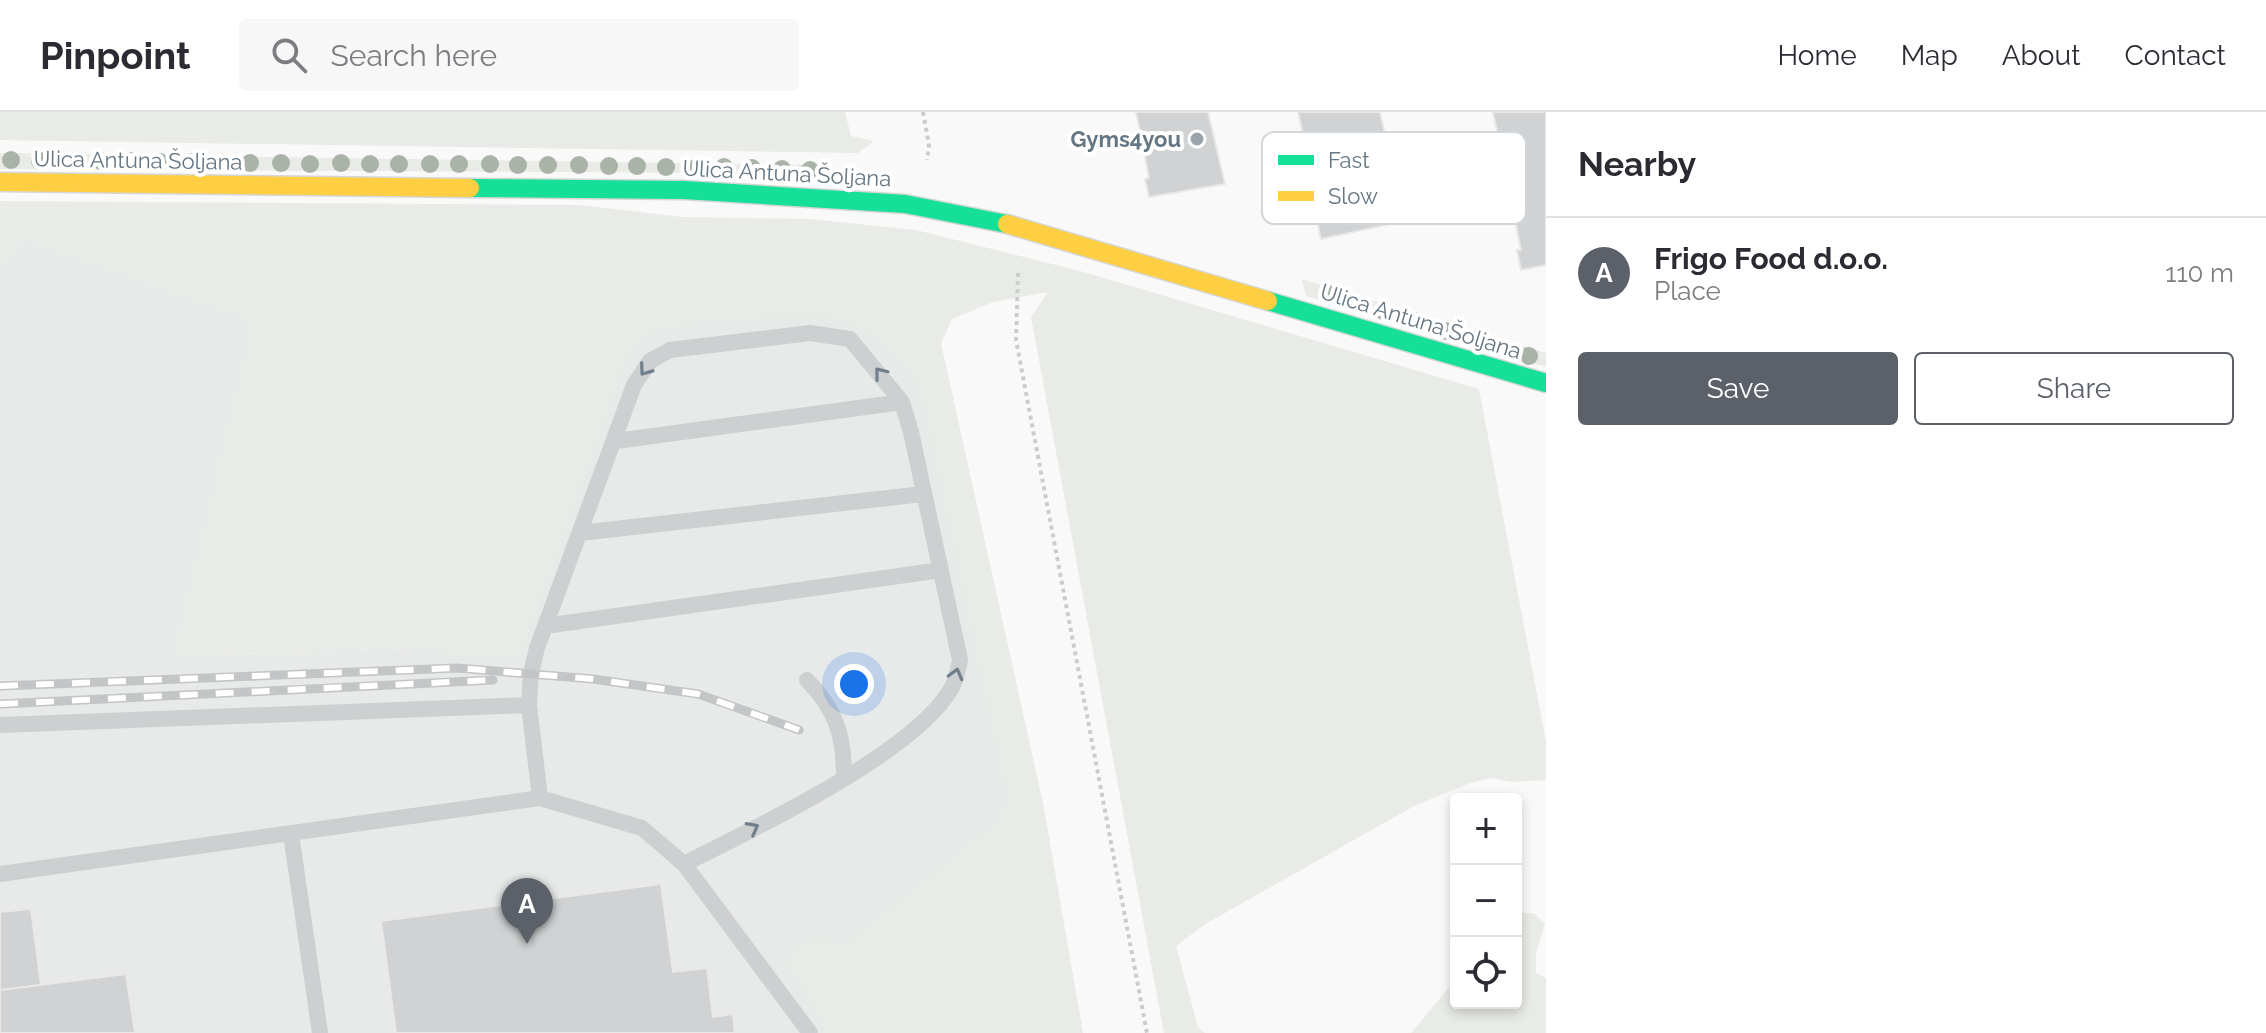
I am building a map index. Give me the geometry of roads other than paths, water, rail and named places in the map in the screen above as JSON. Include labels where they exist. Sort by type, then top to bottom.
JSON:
[{"type":"street","name":"Ulica Antuna Šoljana","points":[[0,182],[653,189],[905,204],[1025,227],[1500,372],[1546,383]]},
{"type":"lane","points":[[540,798],[529,705],[531,673],[545,626],[616,441],[634,385],[650,361],[670,350],[810,333],[850,339],[902,402],[960,660],[953,688],[924,723],[844,777],[684,864]]},
{"type":"lane","points":[[616,441],[902,402]]},
{"type":"lane","points":[[580,533],[923,494]]},
{"type":"lane","points":[[545,626],[941,570]]},
{"type":"lane","points":[[807,680],[827,700],[838,719],[844,747],[844,777]]},
{"type":"lane","points":[[0,725],[529,705]]},
{"type":"lane","points":[[0,874],[540,798],[642,828],[684,864],[810,1033]]},
{"type":"lane","points":[[291,834],[320,1033]]},
{"type":"railway","points":[[0,686],[457,668],[593,679],[698,694],[799,730]]},
{"type":"railway","points":[[0,704],[493,680]]},
{"type":"place","name":"Gyms4you","points":[[1197,139]]},
{"type":"place","name":"Frigo Food d.o.o.","points":[[527,944]]}]
